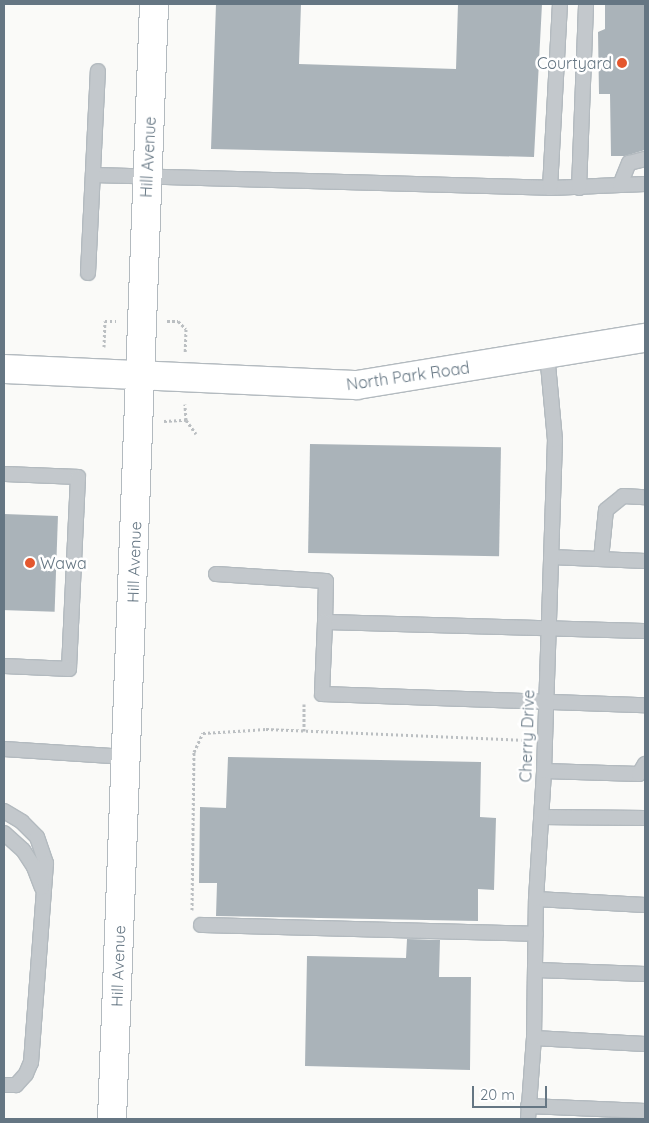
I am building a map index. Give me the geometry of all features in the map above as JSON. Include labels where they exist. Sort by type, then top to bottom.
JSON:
[{"type":"street","name":"Hill Avenue","points":[[112,1119],[154,4]]},
{"type":"street","name":"North Park Road","points":[[4,369],[139,377],[357,385],[645,338]]},
{"type":"lane","points":[[550,188],[560,4]]},
{"type":"lane","points":[[578,188],[586,4]]},
{"type":"lane","points":[[88,273],[98,71]]},
{"type":"lane","points":[[620,186],[629,163],[644,159]]},
{"type":"lane","points":[[94,175],[550,188],[645,184]]},
{"type":"lane","name":"Cherry Drive","points":[[528,1113],[537,970],[536,899],[544,771],[555,440],[547,354]]},
{"type":"lane","points":[[4,474],[78,477],[69,669],[4,666]]},
{"type":"lane","points":[[601,559],[606,510],[623,496],[645,497]]},
{"type":"lane","points":[[551,557],[645,561]]},
{"type":"lane","points":[[216,574],[326,581],[322,694],[645,705]]},
{"type":"lane","points":[[325,622],[549,631],[645,632]]},
{"type":"lane","points":[[4,749],[127,757]]},
{"type":"lane","points":[[544,771],[639,774],[645,764]]},
{"type":"lane","points":[[4,811],[22,822],[37,837],[46,863],[30,1062],[26,1074],[16,1085],[4,1085]]},
{"type":"lane","points":[[541,817],[645,818]]},
{"type":"lane","points":[[7,838],[34,867],[44,893]]},
{"type":"lane","points":[[536,899],[645,905]]},
{"type":"lane","points":[[201,925],[536,934]]},
{"type":"lane","points":[[537,970],[645,974]]},
{"type":"lane","points":[[534,1038],[645,1044]]},
{"type":"lane","points":[[528,1113],[645,1111]]},
{"type":"path","points":[[186,420],[196,434]]},
{"type":"path","points":[[201,925],[192,910],[191,898],[194,752],[203,733],[266,729],[545,741]]},
{"type":"building","points":[[216,4],[301,4],[299,64],[456,69],[458,4],[542,4],[534,157],[211,149]]},
{"type":"building","name":"Courtyard","points":[[605,4],[645,4],[645,150],[625,156],[611,156],[610,94],[599,94],[598,32],[605,29]]},
{"type":"building","points":[[310,444],[501,447],[499,556],[308,553]]},
{"type":"building","name":"Wawa","points":[[4,514],[58,516],[55,612],[4,610]]},
{"type":"building","points":[[228,757],[481,762],[480,817],[496,818],[494,890],[478,889],[478,921],[216,916],[217,883],[199,883],[200,807],[226,808]]},
{"type":"building","points":[[407,939],[440,940],[439,977],[471,977],[470,1070],[305,1066],[307,956],[406,958]]},
{"type":"place","name":"Courtyard","points":[[622,63]]},
{"type":"place","name":"Wawa","points":[[30,563]]}]
